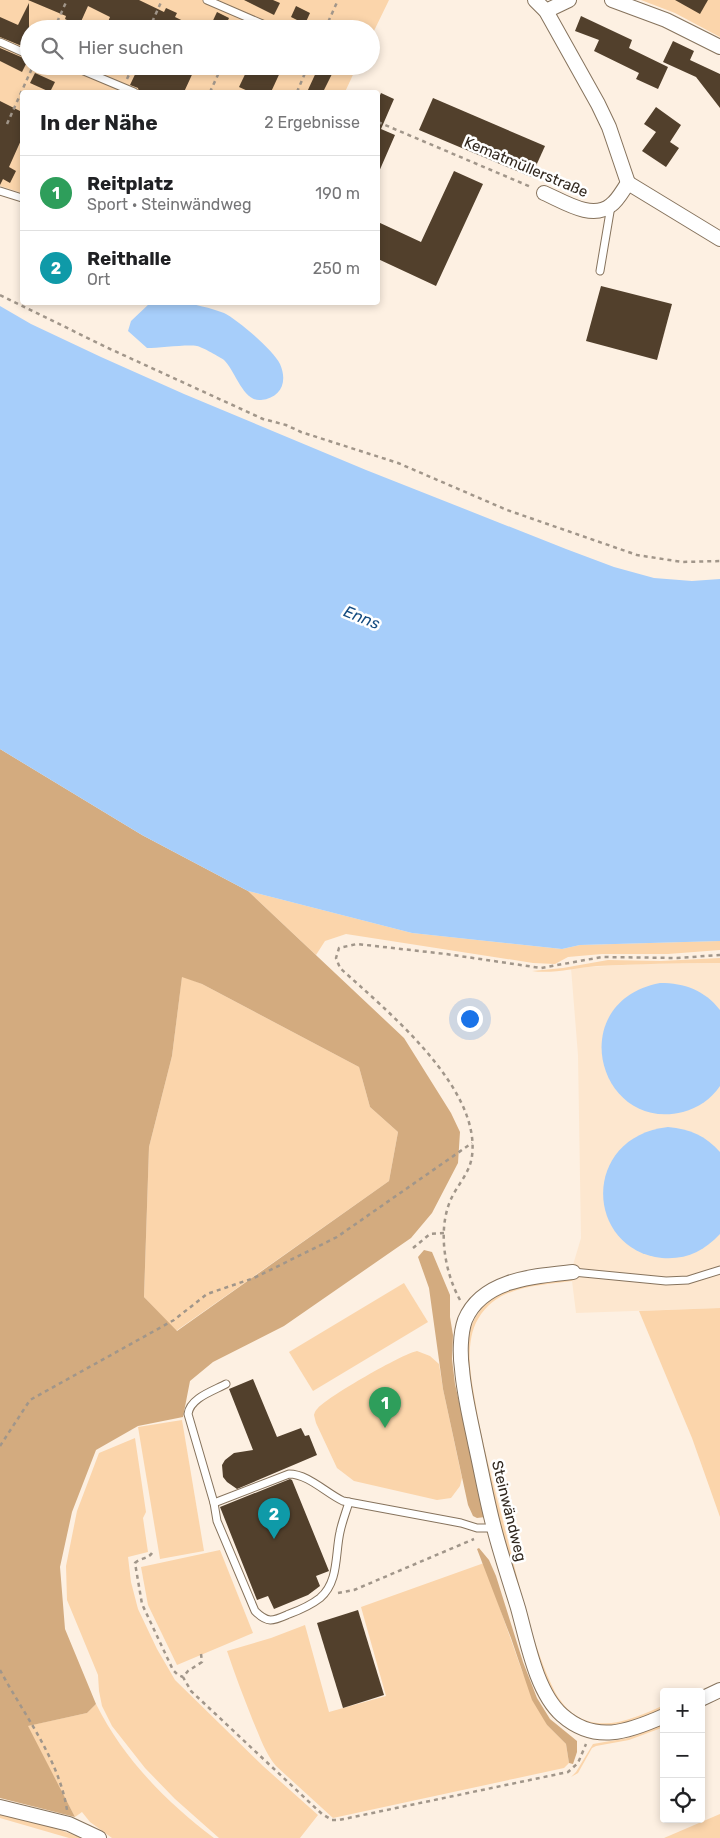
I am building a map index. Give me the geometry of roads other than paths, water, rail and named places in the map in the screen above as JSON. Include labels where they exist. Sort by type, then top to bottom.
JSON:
[{"type":"street","points":[[535,0],[546,11],[598,104],[608,126],[628,184],[720,239]]},
{"type":"street","points":[[546,11],[569,0]]},
{"type":"street","points":[[612,0],[666,20],[720,47]]},
{"type":"street","points":[[611,205],[628,184]]},
{"type":"street","name":"Kematmüllerstraße","points":[[544,193],[586,211],[600,211],[611,205]]},
{"type":"street","name":"Steinwändweg","points":[[573,1272],[511,1282],[495,1289],[479,1301],[464,1321],[462,1369],[491,1528],[534,1663],[544,1690],[555,1708],[563,1716],[582,1728],[604,1734],[630,1730],[660,1718]]},
{"type":"street","points":[[705,1697],[720,1690]]},
{"type":"street","points":[[0,1807],[69,1824],[99,1838]]},
{"type":"lane","points":[[207,0],[253,20]]},
{"type":"lane","points":[[0,42],[20,51]]},
{"type":"lane","points":[[93,75],[129,90]]},
{"type":"lane","points":[[0,191],[20,197]]},
{"type":"lane","points":[[600,271],[611,205]]},
{"type":"lane","points":[[573,1272],[666,1281],[688,1280],[720,1270]]},
{"type":"lane","points":[[226,1384],[194,1401],[188,1414],[214,1503],[217,1521],[255,1611],[261,1617],[270,1621],[276,1620],[309,1606],[321,1597],[334,1575],[339,1533],[349,1502]]},
{"type":"lane","points":[[214,1503],[289,1474],[298,1474],[330,1495],[349,1502],[491,1528]]},
{"type":"water","points":[[148,305],[196,305],[224,313],[255,336],[271,351],[280,364],[282,371],[283,383],[281,388],[274,396],[268,399],[255,399],[244,391],[224,360],[211,352],[193,346],[147,348],[128,331],[131,321]]},
{"type":"water","name":"Enns","points":[[0,306],[31,324],[184,394],[366,470],[566,549],[614,567],[654,578],[692,581],[720,579],[720,941],[580,945],[562,949],[412,933],[248,891],[142,835],[0,749]]},
{"type":"water","points":[[660,983],[678,984],[693,989],[707,997],[720,1010],[720,1086],[704,1102],[683,1112],[654,1113],[630,1103],[613,1085],[603,1062],[602,1038],[611,1014],[630,995]]},
{"type":"water","points":[[668,1127],[697,1134],[720,1152],[720,1234],[701,1250],[687,1256],[662,1258],[637,1250],[618,1236],[607,1216],[603,1193],[607,1171],[619,1151],[639,1135]]},
{"type":"place","name":"Reitplatz","points":[[385,1428]]},
{"type":"place","name":"Reithalle","points":[[274,1539]]}]
